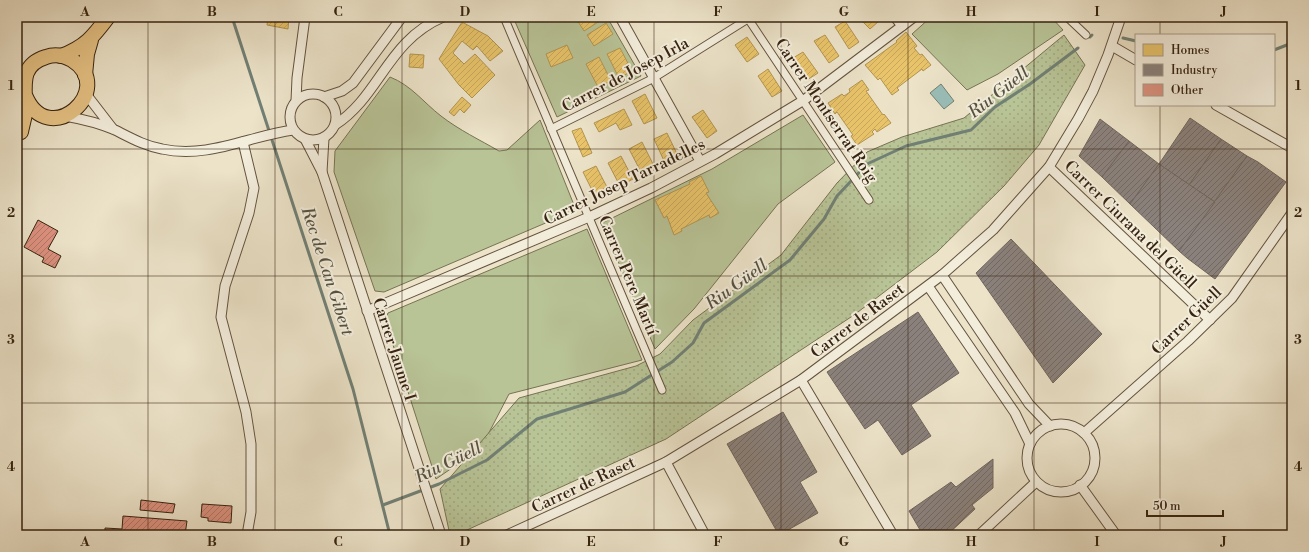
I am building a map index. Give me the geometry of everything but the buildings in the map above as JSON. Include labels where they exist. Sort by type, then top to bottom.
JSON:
[{"type":"main road","points":[[61,56],[75,51],[91,40],[108,17]]},
{"type":"main road","points":[[19,134],[36,119],[46,116],[65,116],[80,105],[86,94],[85,75],[87,54],[91,40]]},
{"type":"main road","points":[[19,134],[25,113],[26,76],[32,65],[49,56],[61,56],[73,60],[85,75]]},
{"type":"main road","points":[[25,94],[35,110],[46,116]]},
{"type":"street","points":[[296,101],[297,78],[305,17]]},
{"type":"street","points":[[402,17],[353,83],[342,92],[324,97],[311,94],[303,96],[296,101],[291,108],[290,120],[294,130],[305,139],[315,140],[324,138],[330,133],[335,125],[349,116],[400,48],[423,27],[443,17]]},
{"type":"street","name":"Carrer Pere Martí","points":[[504,17],[662,390]]},
{"type":"street","points":[[620,17],[652,79],[700,161]]},
{"type":"street","points":[[894,17],[902,26]]},
{"type":"street","name":"Carrer Josep Tarradelles","points":[[367,311],[651,188],[804,100],[914,17]]},
{"type":"street","points":[[1066,17],[1086,35]]},
{"type":"street","name":"Carrer de Raset","points":[[507,535],[666,462],[801,380],[942,275],[993,230],[1049,167],[1086,105],[1101,74],[1121,17]]},
{"type":"street","name":"Carrer de Josep Irla","points":[[551,129],[652,79],[749,18]]},
{"type":"street","name":"Carrer Montserrat Roig","points":[[749,18],[869,200]]},
{"type":"street","points":[[1112,46],[1135,59]]},
{"type":"street","points":[[86,94],[114,130]]},
{"type":"street","points":[[324,97],[334,107],[336,116],[335,125]]},
{"type":"street","points":[[1218,106],[1292,148]]},
{"type":"street","points":[[65,116],[89,121],[114,130],[150,147],[176,151],[203,151],[247,141],[271,133],[294,130]]},
{"type":"street","points":[[271,133],[290,120]]},
{"type":"street","name":"Carrer Jaume I","points":[[322,172],[324,138]]},
{"type":"street","name":"Carrer Jaume I","points":[[305,139],[322,172],[441,535]]},
{"type":"street","points":[[246,535],[251,512],[251,444],[246,412],[221,316],[225,286],[250,213],[254,188],[247,141]]},
{"type":"street","name":"Carrer Ciurana del Güell","points":[[1049,167],[1210,320]]},
{"type":"street","name":"Carrer Güell","points":[[1084,434],[1210,320],[1232,298],[1292,213]]},
{"type":"street","points":[[942,275],[1028,404],[1050,426]]},
{"type":"street","points":[[928,286],[1015,412],[1030,444]]},
{"type":"street","points":[[801,380],[893,535]]},
{"type":"street","points":[[1065,424],[1072,426],[1084,434],[1092,444],[1094,462],[1090,474],[1080,485],[1070,490],[1056,491],[1049,490],[1036,482],[1028,467],[1027,458],[1030,444],[1036,434],[1050,426],[1065,424]]},
{"type":"street","points":[[666,462],[705,535]]},
{"type":"street","points":[[979,535],[1036,482]]},
{"type":"street","points":[[1080,485],[1116,535]]},
{"type":"green space","points":[[513,17],[607,17],[641,76],[557,117]]},
{"type":"green space","points":[[931,17],[1051,17],[1063,30],[998,74],[967,90],[912,34]]},
{"type":"green space","points":[[1064,35],[1085,65],[1039,145],[1004,186],[937,252],[854,315],[666,439],[456,535],[450,535],[440,489],[519,398],[636,366],[660,354],[693,320],[781,255],[837,183],[867,152],[902,137],[964,118]]},
{"type":"green space","points":[[390,77],[398,80],[411,89],[448,121],[499,151],[507,150],[540,120],[576,210],[384,292],[375,291],[334,172],[335,151]]},
{"type":"green space","points":[[803,115],[835,162],[778,204],[694,309],[655,349],[602,223],[712,169]]},
{"type":"green space","points":[[587,229],[642,360],[509,394],[481,448],[436,479],[385,320],[388,313]]},
{"type":"water","points":[[941,84],[954,101],[944,109],[930,93]]},
{"type":"waterway","name":"Rec de Can Gibert","points":[[232,17],[353,389],[390,535]]},
{"type":"waterway","name":"Riu Güell","points":[[1123,38],[1135,41]]},
{"type":"waterway","name":"Riu Güell","points":[[1275,50],[1292,43]]},
{"type":"waterway","name":"Riu Güell","points":[[383,505],[439,484],[487,460],[537,419],[625,392],[672,362],[693,343],[704,323],[790,260],[824,219],[837,196],[867,164],[906,146],[971,130],[995,107],[1030,84],[1078,48]]}]
